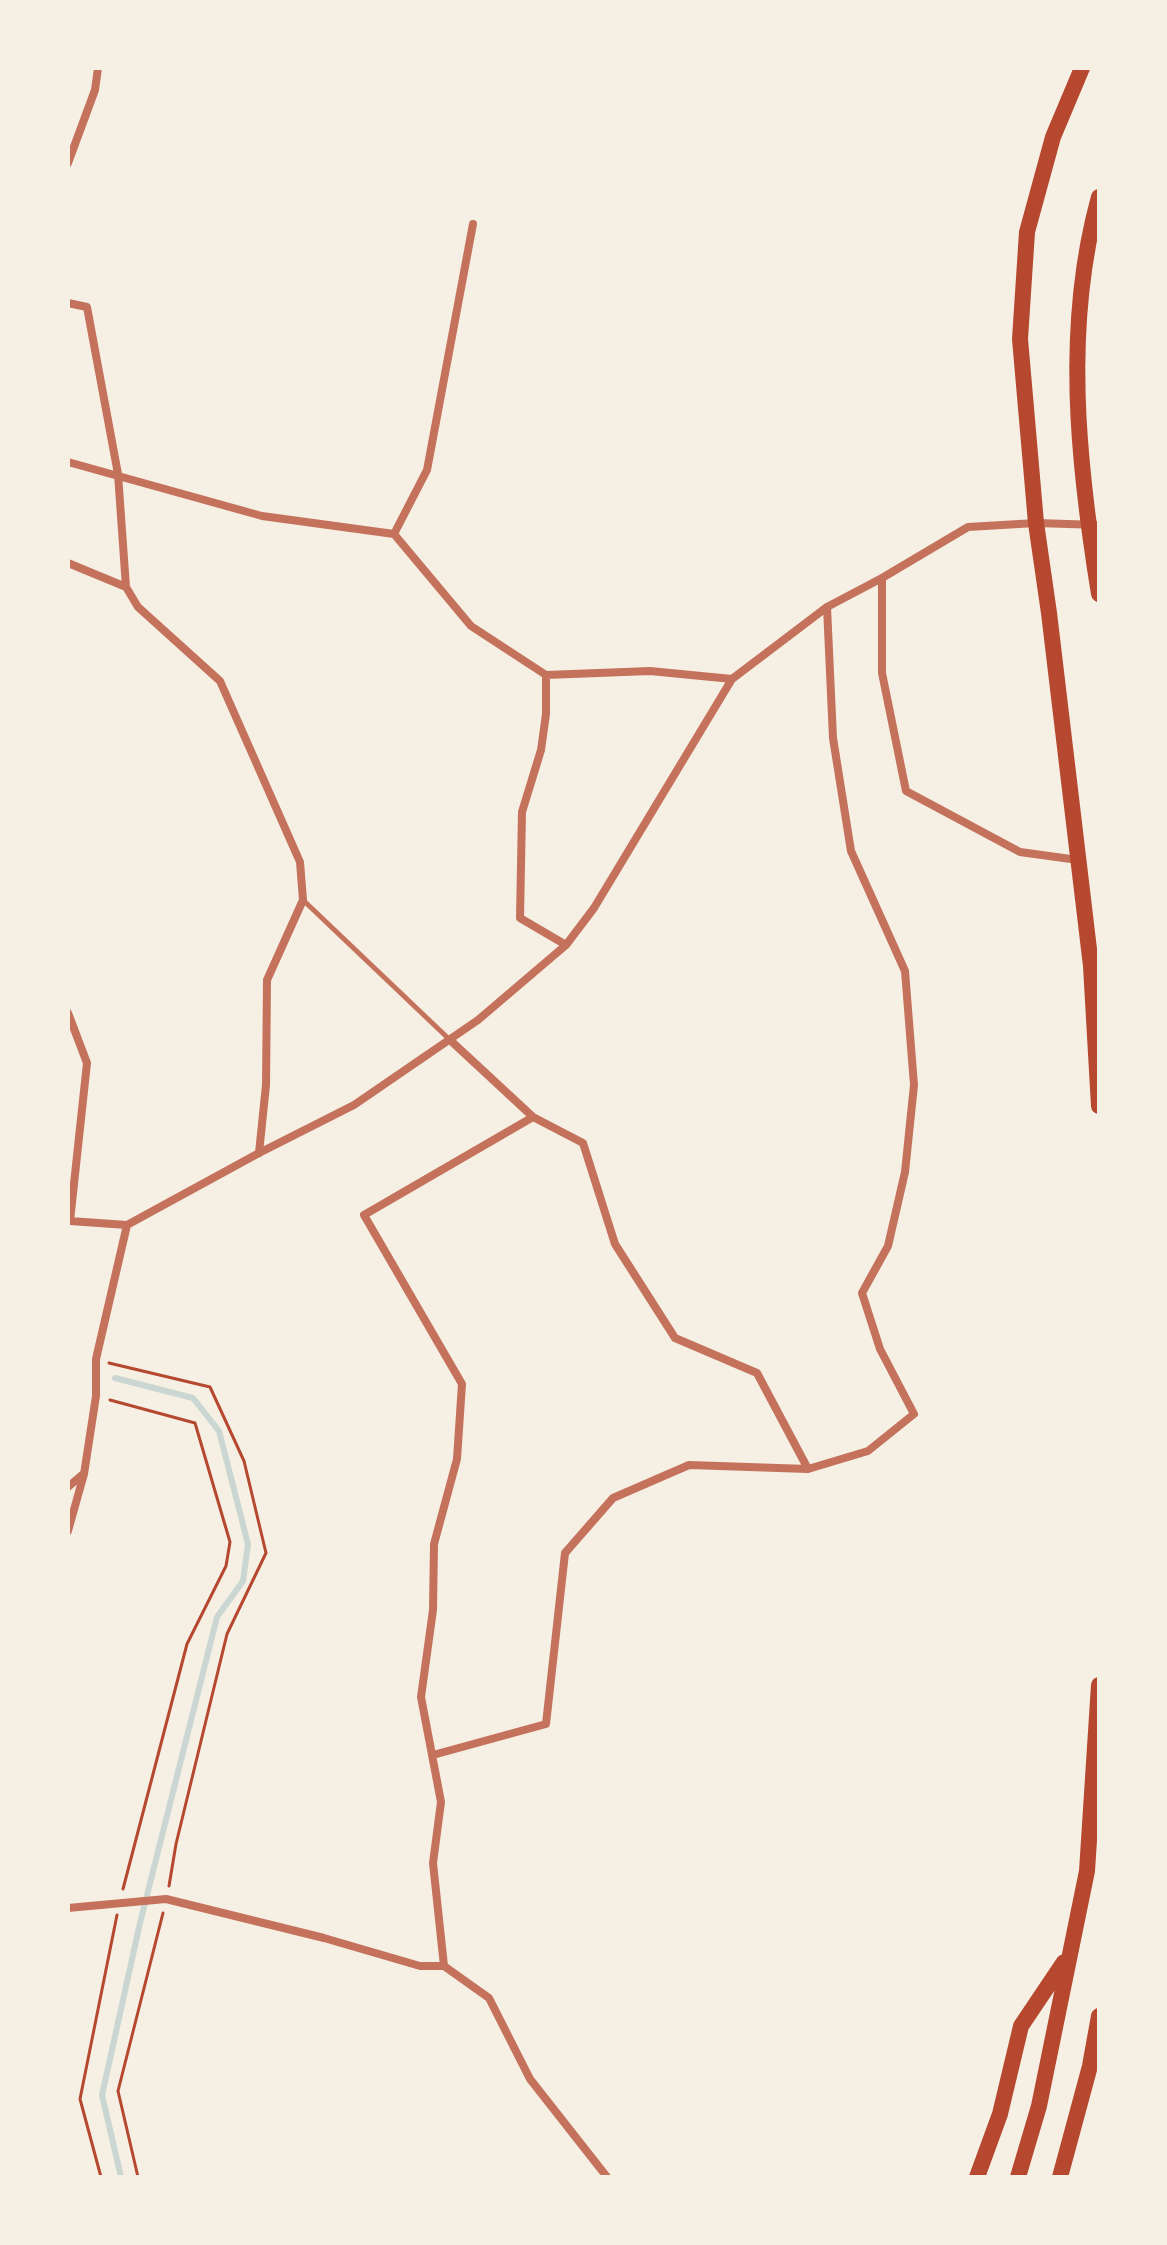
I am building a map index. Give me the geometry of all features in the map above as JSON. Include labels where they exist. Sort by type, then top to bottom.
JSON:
[{"type":"main road","points":[[1082,68],[1053,137],[1027,232],[1020,339],[1036,523],[1091,966],[1099,1106]]},
{"type":"main road","points":[[1099,197],[1093,217],[1079,310],[1077,420],[1094,524],[1099,594]]},
{"type":"main road","points":[[1018,2177],[1039,2106],[1087,1871],[1099,1685]]},
{"type":"main road","points":[[977,2177],[1000,2114],[1021,2026],[1070,1954]]},
{"type":"main road","points":[[1060,2177],[1090,2066],[1099,2016]]},
{"type":"street","points":[[68,163],[95,90],[98,68]]},
{"type":"street","points":[[394,534],[427,470],[473,224]]},
{"type":"street","points":[[68,303],[87,307],[118,474],[126,587],[138,607],[220,681],[300,862],[303,900],[267,980],[266,1085],[259,1153]]},
{"type":"street","points":[[68,462],[262,516],[394,534],[471,626],[546,675],[650,671],[732,679]]},
{"type":"street","points":[[68,1013],[87,1063],[70,1221],[127,1225],[354,1105],[450,1040],[566,945],[594,908],[732,679],[827,607],[968,527],[1094,524]]},
{"type":"street","points":[[68,563],[126,587]]},
{"type":"street","points":[[882,578],[882,673],[906,791],[1020,852],[1080,860]]},
{"type":"street","points":[[433,1755],[546,1724],[565,1553],[613,1498],[689,1465],[808,1469],[868,1451],[914,1414],[880,1349],[862,1293],[888,1246],[905,1172],[914,1085],[905,971],[851,851],[833,738],[827,607]]},
{"type":"street","points":[[546,675],[546,714],[541,750],[522,812],[520,918],[566,945]]},
{"type":"street","points":[[450,1040],[533,1117],[583,1143],[615,1244],[675,1338],[757,1373],[808,1469]]},
{"type":"street","points":[[444,1966],[433,1863],[441,1802],[421,1697],[433,1610],[434,1544],[457,1459],[462,1384],[364,1215],[533,1117]]},
{"type":"street","points":[[68,1531],[84,1474],[96,1396],[96,1359],[127,1225]]},
{"type":"street","points":[[68,1487],[84,1474]]},
{"type":"street","points":[[68,1908],[166,1899],[324,1938],[420,1966],[444,1966],[489,1998],[530,2079],[607,2177]]},
{"type":"lane","points":[[303,900],[450,1040]]},
{"type":"path","points":[[96,1359],[210,1387],[244,1461],[266,1553],[227,1634],[118,2091],[138,2177]]},
{"type":"path","points":[[96,1396],[195,1423],[230,1542],[226,1566],[187,1644],[119,1902],[80,2099],[101,2177]]},
{"type":"waterway","points":[[115,1378],[193,1398],[219,1431],[248,1544],[243,1581],[217,1617],[140,1923],[102,2095],[121,2177]]}]
